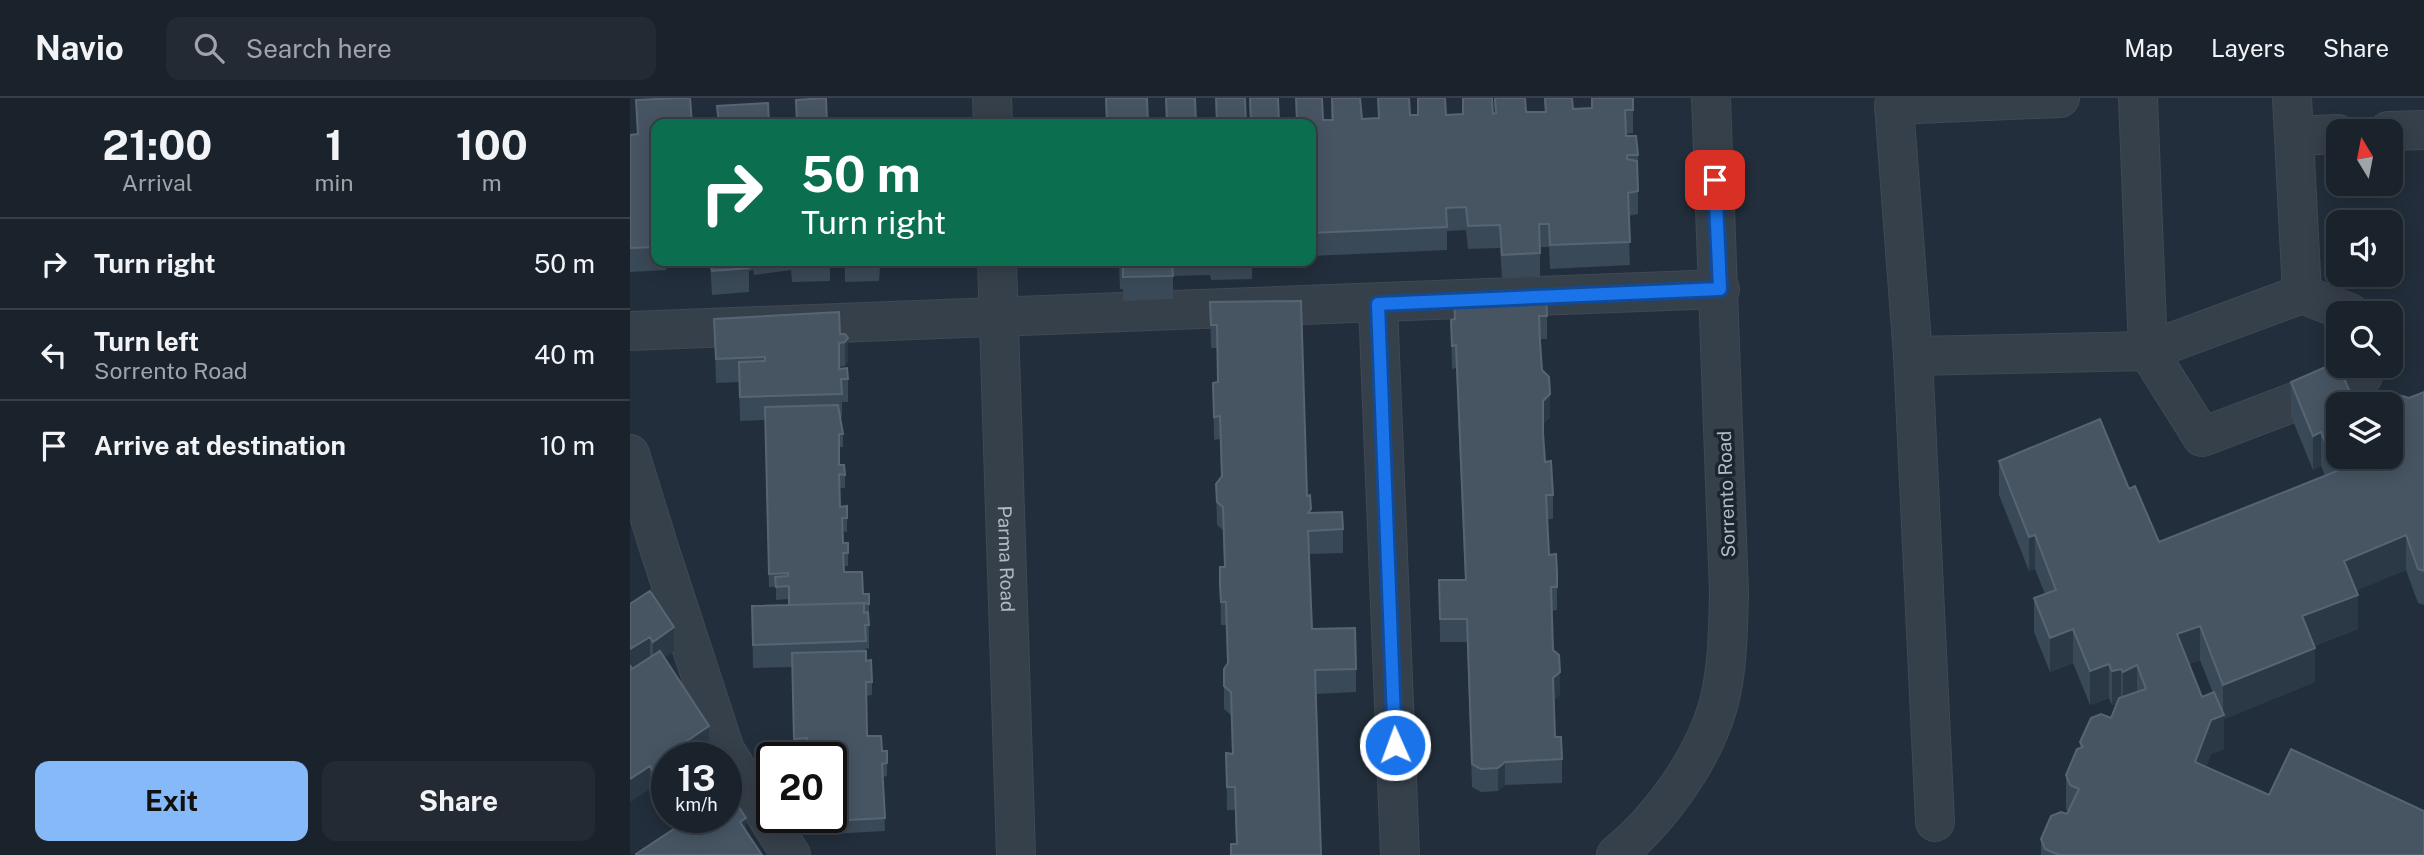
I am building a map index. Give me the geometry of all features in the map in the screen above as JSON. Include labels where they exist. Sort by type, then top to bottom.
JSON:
[{"type":"street","points":[[992,98],[993,119]]},
{"type":"street","name":"Sorrento Road","points":[[1616,855],[1667,803],[1696,757],[1717,706],[1727,650],[1729,593],[1711,98]]},
{"type":"street","points":[[1935,822],[1913,356],[1894,105],[2060,98]]},
{"type":"street","points":[[2138,98],[2148,351],[2202,437],[2358,378]]},
{"type":"street","points":[[2292,98],[2302,294]]},
{"type":"street","points":[[2403,131],[2424,130]]},
{"type":"street","points":[[2294,136],[2326,135]]},
{"type":"street","name":"Parma Road","points":[[997,266],[1016,855]]},
{"type":"street","points":[[630,331],[1720,289]]},
{"type":"street","points":[[1913,356],[2148,351],[2302,294],[2326,304]]},
{"type":"street","points":[[1378,304],[1400,855]]},
{"type":"street","points":[[630,454],[725,750],[791,855]]},
{"type":"building","points":[[690,98],[692,119],[651,119],[651,247],[630,248],[630,135],[638,134],[636,100]]},
{"type":"building","points":[[826,98],[827,119],[797,119],[796,100]]},
{"type":"building","points":[[1106,98],[1147,98],[1148,119],[1107,119]]},
{"type":"building","points":[[1166,98],[1195,98],[1196,119],[1167,119]]},
{"type":"building","points":[[1216,98],[1245,98],[1246,119],[1217,119]]},
{"type":"building","points":[[1250,98],[1278,98],[1279,119],[1251,119]]},
{"type":"building","points":[[1296,98],[1322,98],[1323,120],[1333,120],[1332,98],[1360,98],[1362,119],[1379,118],[1378,98],[1409,98],[1410,115],[1418,115],[1418,98],[1445,98],[1446,115],[1463,114],[1463,98],[1492,98],[1493,114],[1496,113],[1495,98],[1525,98],[1526,112],[1546,112],[1545,98],[1572,98],[1573,109],[1592,108],[1592,98],[1633,98],[1633,110],[1625,110],[1626,136],[1636,136],[1638,155],[1627,155],[1627,159],[1637,161],[1638,191],[1628,193],[1630,242],[1550,245],[1549,224],[1539,224],[1540,253],[1502,255],[1500,225],[1468,226],[1466,207],[1446,208],[1447,227],[1316,233],[1316,119],[1297,119]]},
{"type":"building","points":[[768,103],[769,119],[718,119],[717,106]]},
{"type":"building","points":[[712,266],[749,266],[749,268],[712,271]]},
{"type":"building","points":[[1123,266],[1172,266],[1173,276],[1123,277]]},
{"type":"building","points":[[1546,290],[1547,316],[1539,316],[1542,370],[1549,377],[1550,394],[1543,401],[1543,433],[1545,462],[1551,461],[1553,495],[1546,495],[1549,555],[1556,554],[1557,587],[1551,587],[1553,650],[1559,655],[1560,672],[1553,678],[1555,737],[1561,737],[1562,759],[1505,762],[1498,768],[1481,769],[1472,764],[1467,619],[1440,619],[1439,580],[1466,580],[1456,345],[1452,346],[1454,294]]},
{"type":"building","points":[[1301,301],[1307,496],[1310,495],[1311,509],[1308,513],[1342,512],[1343,529],[1308,531],[1312,629],[1355,628],[1356,669],[1315,670],[1321,855],[1231,855],[1231,844],[1237,844],[1235,787],[1227,787],[1226,753],[1233,754],[1231,692],[1224,686],[1224,669],[1228,663],[1226,602],[1221,602],[1220,585],[1220,567],[1225,567],[1223,507],[1217,502],[1216,484],[1222,476],[1220,416],[1214,417],[1213,383],[1218,382],[1217,325],[1211,325],[1210,302]]},
{"type":"building","points":[[839,312],[840,334],[845,334],[848,338],[839,343],[839,369],[847,368],[848,379],[841,379],[842,394],[740,397],[739,362],[765,361],[765,357],[716,359],[714,319]]},
{"type":"building","points":[[2326,367],[2326,378],[2344,378],[2350,392],[2326,392],[2326,444],[2321,432],[2313,436],[2291,382]]},
{"type":"building","points":[[2424,392],[2424,571],[2418,569],[2406,535],[2344,561],[2358,595],[2302,616],[2315,648],[2223,685],[2200,626],[2177,634],[2202,697],[2214,692],[2224,715],[2211,720],[2195,762],[2269,795],[2291,749],[2424,811],[2424,855],[2059,855],[2045,849],[2041,839],[2051,816],[2061,812],[2067,814],[2079,789],[2070,785],[2066,775],[2077,749],[2083,747],[2080,742],[2091,718],[2101,714],[2111,718],[2119,698],[2146,689],[2137,665],[2123,672],[2121,669],[2112,671],[2109,664],[2090,671],[2073,629],[2050,638],[2034,598],[2056,590],[2035,535],[2029,537],[1999,461],[2100,419],[2129,489],[2135,486],[2159,542],[2337,471],[2336,469],[2403,469],[2403,396],[2409,398]]},
{"type":"building","points":[[838,405],[843,434],[839,434],[839,465],[844,465],[845,475],[839,474],[840,507],[847,506],[847,518],[842,518],[843,543],[848,543],[848,553],[843,553],[844,572],[862,572],[863,594],[869,594],[869,604],[789,605],[789,586],[776,587],[775,577],[788,576],[788,573],[769,574],[765,407]]},
{"type":"building","points":[[650,591],[674,627],[653,642],[650,637],[630,649],[630,604]]},
{"type":"building","points":[[864,603],[864,613],[868,612],[869,625],[865,625],[866,641],[753,645],[752,606]]},
{"type":"building","points":[[660,651],[709,726],[685,742],[651,742],[651,768],[630,779],[630,665],[632,669]]},
{"type":"building","points":[[866,651],[866,661],[871,660],[872,682],[866,682],[867,736],[881,736],[882,751],[887,751],[887,763],[882,764],[885,818],[847,820],[847,742],[807,742],[807,738],[794,739],[792,653]]},
{"type":"building","points":[[742,825],[762,855],[636,855],[668,833],[742,833]]},
{"type":"route","points":[[1395,745],[1378,304],[1720,289],[1715,180]]}]
